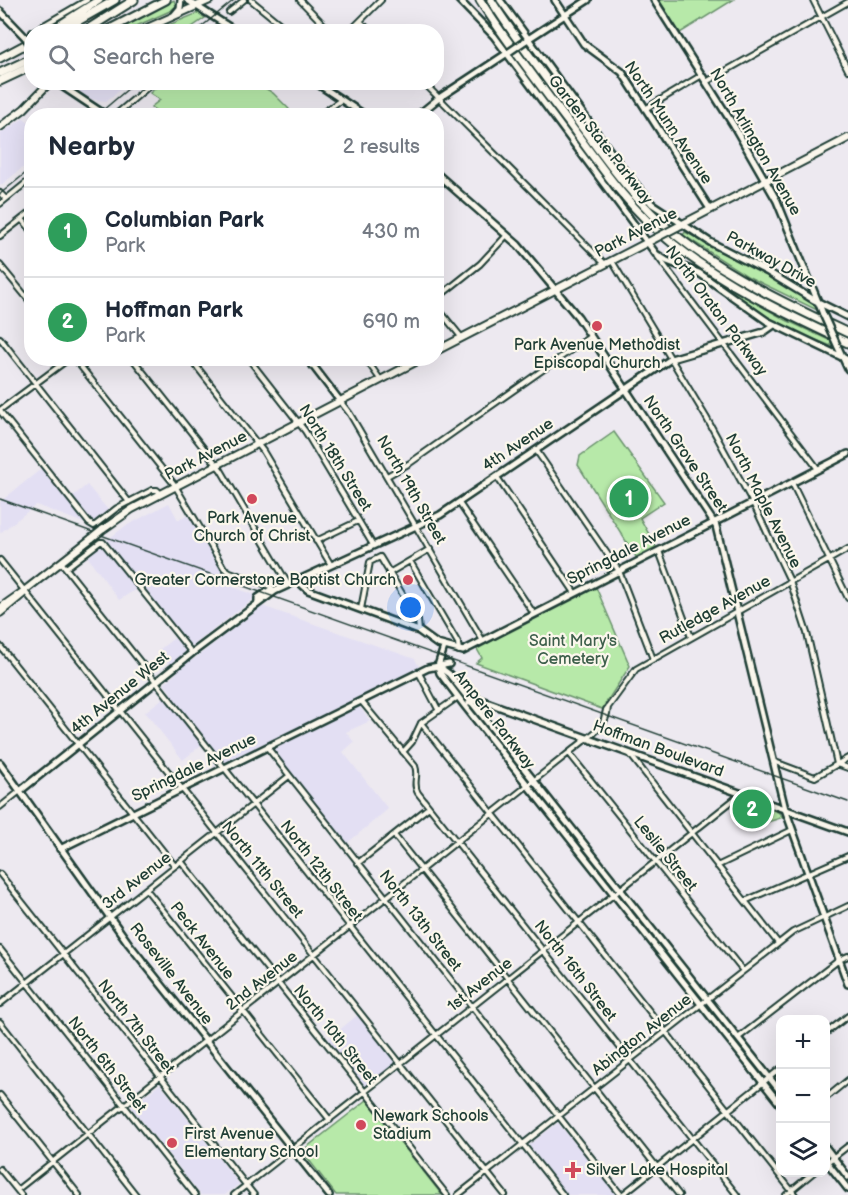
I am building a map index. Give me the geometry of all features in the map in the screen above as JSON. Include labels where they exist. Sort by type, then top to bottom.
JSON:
[{"type":"highway","points":[[62,24],[99,0]]},
{"type":"highway","points":[[73,24],[115,0]]},
{"type":"highway","points":[[96,24],[134,0]]},
{"type":"highway","points":[[132,17],[159,0]]},
{"type":"highway","points":[[119,24],[166,0]]},
{"type":"highway","name":"Garden State Parkway","points":[[480,0],[520,58],[614,184],[650,225],[687,255],[733,285],[848,343]]},
{"type":"highway","name":"Garden State Parkway","points":[[491,0],[621,178],[661,223],[692,248],[750,284],[848,333]]},
{"type":"highway","points":[[0,59],[24,44]]},
{"type":"highway","points":[[0,74],[24,62]]},
{"type":"highway","points":[[0,81],[24,70]]},
{"type":"main road","points":[[156,24],[210,0]]},
{"type":"main road","points":[[25,108],[42,90]]},
{"type":"main road","points":[[0,127],[24,109]]},
{"type":"main road","name":"Park Avenue","points":[[444,347],[848,138]]},
{"type":"main road","name":"Park Avenue","points":[[0,608],[123,514],[408,366]]},
{"type":"main road","name":"Park Avenue","points":[[0,613],[24,591]]},
{"type":"street","points":[[46,24],[87,0]]},
{"type":"street","points":[[172,17],[179,10],[181,0]]},
{"type":"street","points":[[187,0],[225,24]]},
{"type":"street","points":[[229,12],[244,0]]},
{"type":"street","points":[[251,0],[280,24]]},
{"type":"street","points":[[300,0],[323,24]]},
{"type":"street","points":[[357,24],[381,0]]},
{"type":"street","name":"North Oraton Parkway","points":[[459,0],[508,53],[651,240],[654,251],[818,469]]},
{"type":"street","name":"North Oraton Parkway","points":[[500,0],[526,41],[634,184],[652,204],[679,226]]},
{"type":"street","name":"North Munn Avenue","points":[[555,0],[584,44],[622,72],[710,209]]},
{"type":"street","points":[[427,108],[588,0]]},
{"type":"street","name":"North Arlington Avenue","points":[[654,0],[702,75],[781,210],[848,369]]},
{"type":"street","points":[[813,0],[848,70]]},
{"type":"street","points":[[706,82],[848,2]]},
{"type":"street","points":[[0,10],[24,36]]},
{"type":"street","points":[[360,21],[363,24]]},
{"type":"street","points":[[645,109],[702,75]]},
{"type":"street","points":[[68,90],[95,108]]},
{"type":"street","points":[[123,108],[145,90]]},
{"type":"street","points":[[327,90],[354,108]]},
{"type":"street","name":"North Maple Avenue","points":[[431,90],[609,262],[706,417],[753,503],[790,582],[807,633],[837,764]]},
{"type":"street","points":[[330,108],[341,100]]},
{"type":"street","name":"North Grove Street","points":[[444,180],[518,245],[556,290],[591,336],[719,531],[785,809],[848,984]]},
{"type":"street","points":[[0,193],[2,201],[24,184]]},
{"type":"street","points":[[0,236],[22,219],[24,221]]},
{"type":"street","name":"Parkway Drive","points":[[679,226],[848,316]]},
{"type":"street","points":[[444,293],[480,264],[507,235]]},
{"type":"street","points":[[654,251],[667,261],[699,273],[749,310],[774,325],[845,358]]},
{"type":"street","points":[[0,265],[24,294]]},
{"type":"street","points":[[444,316],[462,338]]},
{"type":"street","name":"4th Avenue","points":[[258,602],[288,584],[440,515],[671,359],[764,332],[774,325]]},
{"type":"street","points":[[387,476],[411,463],[591,336]]},
{"type":"street","points":[[0,338],[129,502]]},
{"type":"street","points":[[0,410],[58,366]]},
{"type":"street","points":[[80,366],[176,487],[226,570],[270,586],[275,591]]},
{"type":"street","points":[[138,366],[217,465],[288,584]]},
{"type":"street","points":[[196,366],[258,444],[331,565]]},
{"type":"street","name":"North 18th Street","points":[[254,366],[299,423],[373,545]]},
{"type":"street","name":"North 19th Street","points":[[313,366],[350,414],[483,641]]},
{"type":"street","points":[[370,366],[381,380]]},
{"type":"street","name":"Park Avenue","points":[[0,410],[89,523],[94,526],[117,508],[153,490],[161,494]]},
{"type":"street","points":[[535,450],[619,571],[653,659]]},
{"type":"street","name":"Springdale Avenue","points":[[456,651],[465,650],[483,641],[848,454]]},
{"type":"street","points":[[497,476],[575,593]]},
{"type":"street","points":[[792,483],[848,598]]},
{"type":"street","points":[[459,502],[534,614]]},
{"type":"street","points":[[316,541],[358,520]]},
{"type":"street","points":[[66,568],[103,542],[192,653]]},
{"type":"street","points":[[389,573],[430,549]]},
{"type":"street","name":"Rutledge Avenue","points":[[408,880],[597,732],[603,723],[608,707],[633,671],[848,549]]},
{"type":"street","points":[[659,550],[691,637]]},
{"type":"street","points":[[361,609],[370,562],[380,557],[418,622],[419,631]]},
{"type":"street","name":"North 11th Street","points":[[0,560],[505,1195]]},
{"type":"street","points":[[410,561],[458,643],[449,664],[449,674]]},
{"type":"street","name":"North 12th Street","points":[[61,562],[563,1195]]},
{"type":"street","points":[[297,580],[308,590],[419,631],[431,641],[456,651]]},
{"type":"street","name":"4th Avenue West","points":[[0,807],[258,602]]},
{"type":"street","points":[[0,646],[175,866]]},
{"type":"street","points":[[438,666],[444,647]]},
{"type":"street","name":"Springdale Avenue","points":[[60,849],[419,672],[430,667],[449,664]]},
{"type":"street","name":"Ampere Parkway","points":[[438,666],[449,674],[468,704],[528,785],[776,1099]]},
{"type":"street","name":"Ampere Parkway","points":[[438,666],[440,673],[458,696],[481,714],[776,1086]]},
{"type":"street","points":[[419,672],[439,711]]},
{"type":"street","points":[[403,752],[412,742],[421,723],[458,696]]},
{"type":"street","name":"Hoffman Boulevard","points":[[468,704],[477,699],[848,832]]},
{"type":"street","name":"North 16th Street","points":[[361,701],[416,771],[415,788],[429,807],[737,1195]]},
{"type":"street","points":[[481,714],[489,704]]},
{"type":"street","points":[[421,723],[795,1195]]},
{"type":"street","name":"North 13th Street","points":[[267,747],[622,1195]]},
{"type":"street","name":"Leslie Street","points":[[569,753],[743,971]]},
{"type":"street","points":[[628,753],[778,943]]},
{"type":"street","points":[[775,762],[815,777],[848,758]]},
{"type":"street","name":"Roseville Avenue","points":[[0,764],[110,918],[329,1195]]},
{"type":"street","points":[[837,764],[848,768]]},
{"type":"street","name":"3rd Avenue","points":[[0,1004],[289,776]]},
{"type":"street","name":"1st Avenue","points":[[234,1195],[741,794]]},
{"type":"street","points":[[358,863],[429,807]]},
{"type":"street","points":[[717,866],[792,830]]},
{"type":"street","points":[[394,835],[679,1195]]},
{"type":"street","points":[[745,901],[848,856]]},
{"type":"street","name":"North 10th Street","points":[[181,861],[447,1195]]},
{"type":"street","name":"North 7th Street","points":[[0,874],[254,1195]]},
{"type":"street","name":"2nd Avenue","points":[[17,1190],[408,880]]},
{"type":"street","name":"Peck Avenue","points":[[146,889],[330,1120]]},
{"type":"street","name":"Abington Avenue","points":[[458,1195],[778,943],[793,932],[848,906]]},
{"type":"street","name":"North 6th Street","points":[[0,949],[195,1195]]},
{"type":"street","points":[[738,1038],[839,960],[848,956]]},
{"type":"street","points":[[830,1030],[848,1016]]},
{"type":"street","points":[[0,1022],[136,1195]]},
{"type":"street","points":[[622,1195],[776,1073]]},
{"type":"street","points":[[830,1094],[848,1080]]},
{"type":"street","points":[[0,1095],[79,1195]]},
{"type":"street","points":[[830,1160],[848,1146]]},
{"type":"street","points":[[830,1154],[848,1177]]},
{"type":"street","points":[[830,1167],[848,1189]]},
{"type":"street","points":[[0,1169],[21,1195]]},
{"type":"street","points":[[786,1195],[809,1177]]},
{"type":"shaded area","points":[[71,90],[120,90],[106,101],[88,99],[91,105]]},
{"type":"shaded area","points":[[24,118],[24,167],[0,186],[0,134]]},
{"type":"shaded area","points":[[41,469],[67,501],[87,485],[108,510],[89,525],[36,505],[0,533],[0,502]]},
{"type":"shaded area","points":[[169,503],[178,520],[187,515],[224,571],[220,582],[257,596],[192,646],[178,634],[138,588],[119,600],[87,556],[124,527]]},
{"type":"shaded area","points":[[262,606],[415,659],[419,667],[224,764],[206,741],[183,760],[145,712],[171,692],[164,684],[177,673],[159,650],[174,638],[193,660]]},
{"type":"shaded area","points":[[358,705],[370,721],[346,732],[354,742],[343,752],[388,809],[345,845],[269,748]]},
{"type":"shaded area","points":[[360,1013],[400,1064],[365,1091],[326,1041]]},
{"type":"shaded area","name":"First Avenue Elementary School","points":[[160,1084],[239,1184],[225,1195],[201,1195],[131,1107]]},
{"type":"shaded area","name":"Silver Lake Hospital","points":[[558,1123],[618,1195],[567,1195],[529,1145]]},
{"type":"green space","points":[[174,0],[176,6],[170,11],[141,24],[129,24]]},
{"type":"green space","points":[[659,0],[733,0],[680,33]]},
{"type":"green space","points":[[198,13],[205,18],[196,24],[171,24]]},
{"type":"green space","points":[[154,90],[268,90],[288,108],[152,108],[160,100],[150,93]]},
{"type":"green space","points":[[685,232],[776,279],[814,305],[817,310],[747,276],[683,235]]},
{"type":"green space","points":[[716,281],[786,320],[831,341],[831,346],[782,326],[751,309]]},
{"type":"green space","points":[[614,432],[664,502],[640,518],[656,547],[636,557],[578,465],[580,456]]},
{"type":"green space","name":"Saint Mary's Cemetery","points":[[595,585],[630,666],[602,709],[476,663],[482,658],[477,649]]},
{"type":"green space","points":[[742,799],[778,812],[783,817],[761,823],[750,821],[734,805]]},
{"type":"green space","name":"Newark Schools Stadium","points":[[367,1100],[442,1195],[336,1195],[302,1151]]},
{"type":"railway","points":[[205,24],[234,0]]},
{"type":"railway","points":[[105,108],[127,90]]},
{"type":"railway","points":[[0,194],[24,174]]},
{"type":"railway","points":[[0,499],[848,802]]},
{"type":"place","name":"Park Avenue Methodist Episcopal Church","points":[[597,326]]},
{"type":"place","name":"Columbian Park","points":[[629,498]]},
{"type":"place","name":"Park Avenue Church of Christ","points":[[252,499]]},
{"type":"place","name":"Greater Cornerstone Baptist Church","points":[[408,580]]},
{"type":"place","name":"Hoffman Park","points":[[752,809]]},
{"type":"place","name":"Newark Schools Stadium","points":[[361,1125]]},
{"type":"place","name":"First Avenue Elementary School","points":[[172,1143]]},
{"type":"place","name":"Silver Lake Hospital","points":[[573,1170]]}]
